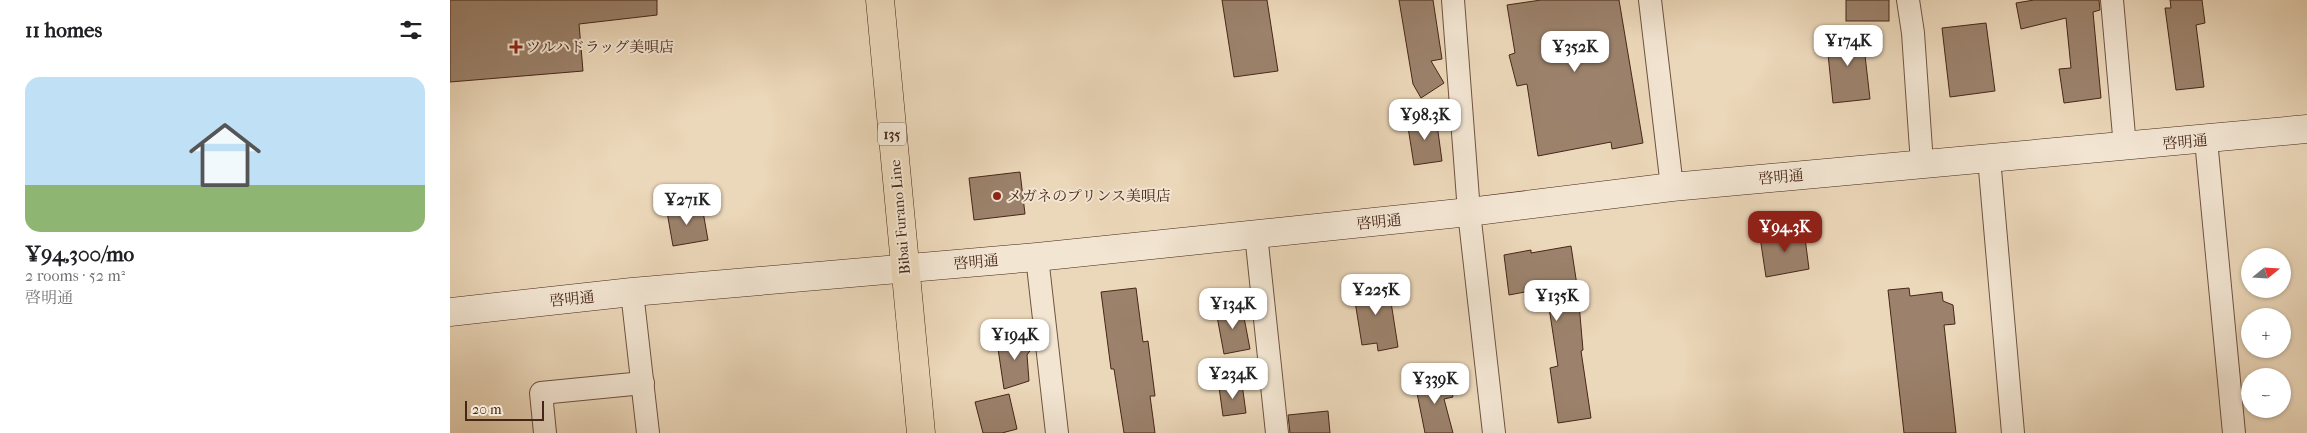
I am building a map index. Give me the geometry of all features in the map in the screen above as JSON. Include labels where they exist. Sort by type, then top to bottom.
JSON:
[{"type":"main road","name":"Bibai Furano Line","points":[[880,0],[921,433]]},
{"type":"street","points":[[1453,0],[1469,212],[1494,433]]},
{"type":"street","points":[[1650,0],[1672,187]]},
{"type":"street","points":[[1908,0],[1913,33],[1922,164]]},
{"type":"street","points":[[2112,0],[2125,147]]},
{"type":"street","name":"啓明通","points":[[450,312],[632,292],[1037,257],[1469,212],[1672,187],[2206,140],[2307,129]]},
{"type":"street","points":[[2206,140],[2234,433]]},
{"type":"street","points":[[1989,158],[2013,433]]},
{"type":"street","points":[[1256,234],[1277,433]]},
{"type":"street","points":[[1037,257],[1057,433]]},
{"type":"street","points":[[632,292],[648,433]]},
{"type":"street","points":[[545,433],[541,393],[643,383]]},
{"type":"building","name":"ツルハドラッグ美唄店","points":[[450,0],[657,0],[657,15],[579,24],[583,71],[450,82]]},
{"type":"building","points":[[1222,0],[1267,0],[1278,71],[1234,77]]},
{"type":"building","points":[[1399,0],[1433,0],[1442,59],[1431,61],[1444,83],[1421,98],[1413,84]]},
{"type":"building","points":[[1541,0],[1619,0],[1643,143],[1612,149],[1611,142],[1538,156],[1527,84],[1517,86],[1509,55],[1515,53],[1507,5]]},
{"type":"building","points":[[1846,0],[1889,0],[1889,21],[1846,21]]},
{"type":"building","points":[[2034,0],[2099,0],[2100,10],[2093,12],[2101,98],[2064,103],[2059,69],[2071,68],[2066,18],[2021,29],[2016,3]]},
{"type":"building","points":[[2170,0],[2202,0],[2205,23],[2196,25],[2204,87],[2176,90],[2165,8],[2171,8]]},
{"type":"building","points":[[1986,23],[1995,91],[1950,97],[1942,28]]},
{"type":"building","points":[[1862,29],[1870,99],[1833,103],[1828,54],[1831,53],[1827,35]]},
{"type":"building","points":[[1436,117],[1442,161],[1414,165],[1407,121]]},
{"type":"building","name":"メガネのプリンス美唄店","points":[[1020,172],[1025,214],[974,220],[969,178]]},
{"type":"building","points":[[702,206],[708,240],[673,246],[667,212]]},
{"type":"building","points":[[1804,230],[1809,269],[1766,277],[1760,237]]},
{"type":"building","points":[[1571,246],[1578,292],[1583,350],[1581,351],[1591,418],[1558,423],[1550,368],[1558,366],[1546,288],[1509,295],[1504,255],[1531,250],[1531,253]]},
{"type":"building","points":[[1388,283],[1398,347],[1378,351],[1377,343],[1362,345],[1353,289]]},
{"type":"building","points":[[1136,288],[1143,342],[1148,341],[1155,396],[1150,396],[1155,433],[1124,433],[1114,369],[1111,369],[1101,292]]},
{"type":"building","points":[[1909,288],[1910,296],[1942,292],[1943,301],[1953,305],[1955,324],[1944,325],[1956,433],[1904,433],[1888,290]]},
{"type":"building","points":[[1242,307],[1250,349],[1224,354],[1216,311]]},
{"type":"building","points":[[1033,337],[1034,345],[1027,355],[1029,381],[1004,389],[997,342]]},
{"type":"building","points":[[1448,376],[1453,397],[1444,399],[1453,433],[1425,433],[1415,383]]},
{"type":"building","points":[[1242,384],[1246,413],[1223,416],[1219,387]]},
{"type":"building","points":[[1009,394],[1017,429],[1002,433],[983,433],[975,402]]},
{"type":"building","points":[[1328,411],[1330,433],[1290,433],[1288,415]]},
{"type":"place","name":"ツルハドラッグ美唄店","points":[[516,47]]},
{"type":"place","name":"メガネのプリンス美唄店","points":[[997,196]]}]
